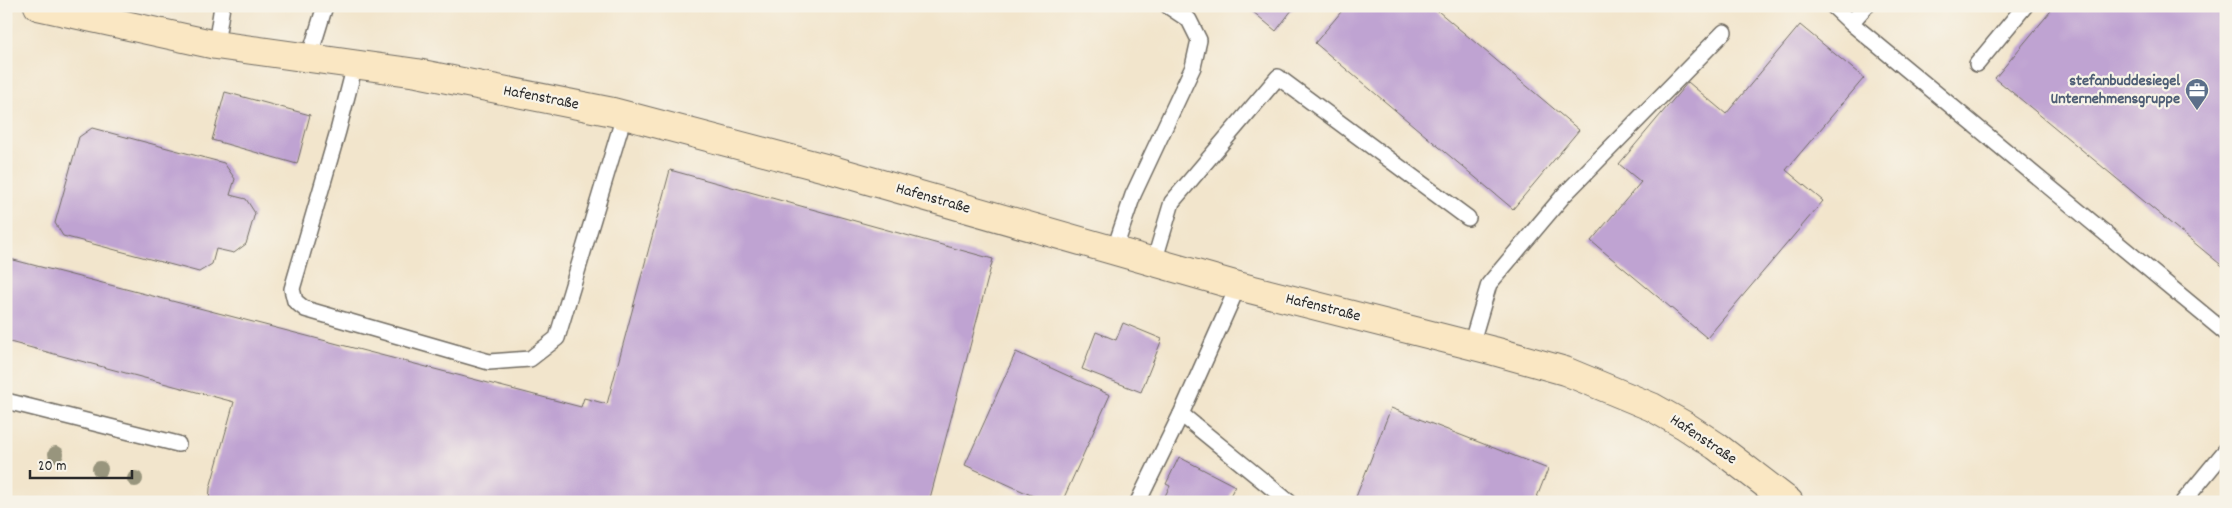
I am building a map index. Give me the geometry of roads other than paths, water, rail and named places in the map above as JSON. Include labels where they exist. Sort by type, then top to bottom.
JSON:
[{"type":"street","name":"Hafenstraße","points":[[38,6],[216,45],[418,73],[624,116],[829,169],[1238,286],[1471,344],[1565,371],[1652,407],[1684,424],[1716,446],[1789,502]]},
{"type":"lane","points":[[216,45],[222,6]]},
{"type":"lane","points":[[308,58],[324,6]]},
{"type":"lane","points":[[1114,250],[1133,195],[1193,67],[1199,40],[1189,20],[1168,6]]},
{"type":"lane","points":[[1833,6],[1851,23],[2226,333]]},
{"type":"lane","points":[[1851,23],[1866,6]]},
{"type":"lane","points":[[1977,64],[2025,6]]},
{"type":"lane","points":[[1471,344],[1489,284],[1564,196],[1724,32]]},
{"type":"lane","points":[[355,64],[338,131],[292,288],[295,301],[304,309],[489,362],[530,359],[557,338],[624,116]]},
{"type":"lane","points":[[1154,262],[1172,202],[1278,77],[1468,218]]},
{"type":"lane","points":[[1138,502],[1182,414],[1238,286]]},
{"type":"lane","points":[[6,401],[178,444]]},
{"type":"lane","points":[[1182,414],[1289,502]]},
{"type":"lane","points":[[2183,502],[2226,450]]},
{"type":"place","name":"stefanbuddesiegel Unternehmensgruppe","points":[[2197,111]]}]
